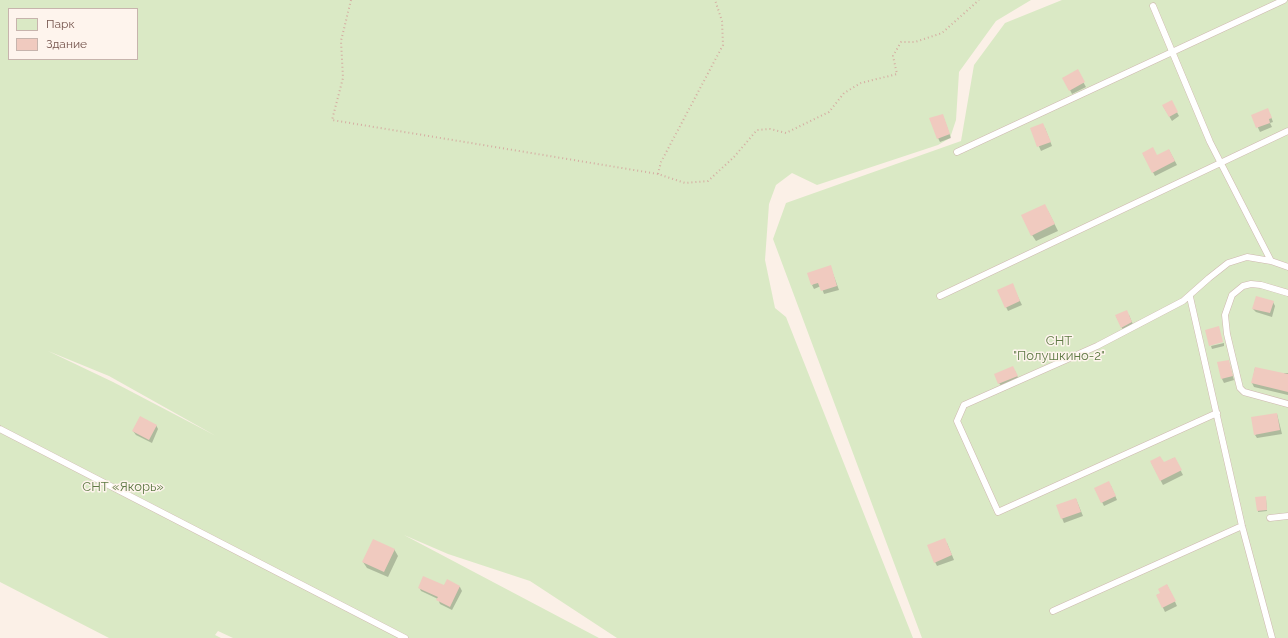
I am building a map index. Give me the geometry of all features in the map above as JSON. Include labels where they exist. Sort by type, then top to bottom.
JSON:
[{"type":"lane","points":[[957,152],[1172,50],[1284,0]]},
{"type":"lane","points":[[1153,6],[1210,142],[1271,261]]},
{"type":"lane","points":[[940,296],[1288,131]]},
{"type":"lane","points":[[1216,413],[998,512],[957,420],[964,405],[1116,336],[1190,297],[1209,278],[1228,263],[1247,257],[1271,261],[1288,266]]},
{"type":"lane","points":[[1288,293],[1261,285],[1250,284],[1243,286],[1232,295],[1225,315],[1227,334],[1240,388],[1244,392],[1288,404]]},
{"type":"lane","points":[[1190,297],[1242,526],[1272,638]]},
{"type":"lane","points":[[0,429],[405,638]]},
{"type":"lane","points":[[1270,518],[1288,516]]},
{"type":"lane","points":[[1054,611],[1242,526]]},
{"type":"path","points":[[351,0],[341,41],[343,78],[332,120],[658,174],[685,183],[708,181],[734,157],[757,130],[770,129],[786,133],[829,112],[844,93],[861,83],[897,74],[892,56],[901,42],[915,42],[942,33],[979,0]]},
{"type":"path","points":[[658,174],[661,162],[723,45],[722,21],[715,0]]},
{"type":"green space","name":"СНТ «Якорь»","points":[[0,0],[1031,0],[996,21],[959,72],[956,120],[950,138],[938,145],[817,185],[792,173],[776,185],[769,204],[765,260],[775,308],[786,317],[913,638],[617,638],[530,581],[448,554],[404,535],[599,638],[233,638],[218,631],[215,635],[221,638],[109,638],[0,582]],"holes":[[[48,351],[109,376],[216,436],[113,382]]]},
{"type":"green space","name":"СНТ \"Полушкино-2\"","points":[[1062,0],[1288,0],[1288,638],[922,638],[773,239],[786,203],[961,141],[974,65],[1005,23]]},
{"type":"building","points":[[1078,69],[1085,82],[1069,91],[1062,78]]},
{"type":"building","points":[[1172,100],[1178,112],[1169,117],[1162,105]]},
{"type":"building","points":[[1268,108],[1272,118],[1269,119],[1270,123],[1256,128],[1251,115]]},
{"type":"building","points":[[943,114],[950,134],[937,139],[929,118]]},
{"type":"building","points":[[1043,123],[1051,142],[1037,147],[1030,128]]},
{"type":"building","points":[[1153,147],[1157,155],[1169,149],[1175,161],[1152,173],[1142,153]]},
{"type":"building","points":[[1045,204],[1055,224],[1031,236],[1021,215]]},
{"type":"building","points":[[831,265],[837,286],[821,291],[818,283],[811,285],[807,273]]},
{"type":"building","points":[[1013,283],[1020,301],[1005,308],[997,290]]},
{"type":"building","points":[[1256,296],[1274,301],[1270,313],[1252,309]]},
{"type":"building","points":[[1127,310],[1132,322],[1121,328],[1115,315]]},
{"type":"building","points":[[1219,326],[1223,342],[1209,346],[1205,330]]},
{"type":"building","points":[[1229,360],[1233,376],[1221,379],[1217,362]]},
{"type":"building","points":[[1013,366],[1018,376],[998,384],[994,374]]},
{"type":"building","points":[[1255,367],[1288,374],[1288,392],[1251,383]]},
{"type":"building","points":[[1277,413],[1280,430],[1254,435],[1251,417]]},
{"type":"building","points":[[140,416],[157,425],[149,440],[132,431]]},
{"type":"building","points":[[1160,456],[1164,462],[1175,457],[1182,470],[1160,481],[1150,461]]},
{"type":"building","points":[[1109,481],[1116,496],[1101,503],[1094,488]]},
{"type":"building","points":[[1266,496],[1267,510],[1257,511],[1255,497]]},
{"type":"building","points":[[1076,498],[1081,512],[1061,519],[1056,505]]},
{"type":"building","points":[[945,538],[952,555],[934,563],[927,545]]},
{"type":"building","points":[[373,539],[395,549],[384,572],[362,562]]},
{"type":"building","points":[[423,576],[444,585],[447,579],[460,586],[450,607],[436,600],[438,597],[418,588]]},
{"type":"building","points":[[1167,584],[1176,601],[1162,608],[1156,595],[1160,593],[1158,589]]}]
